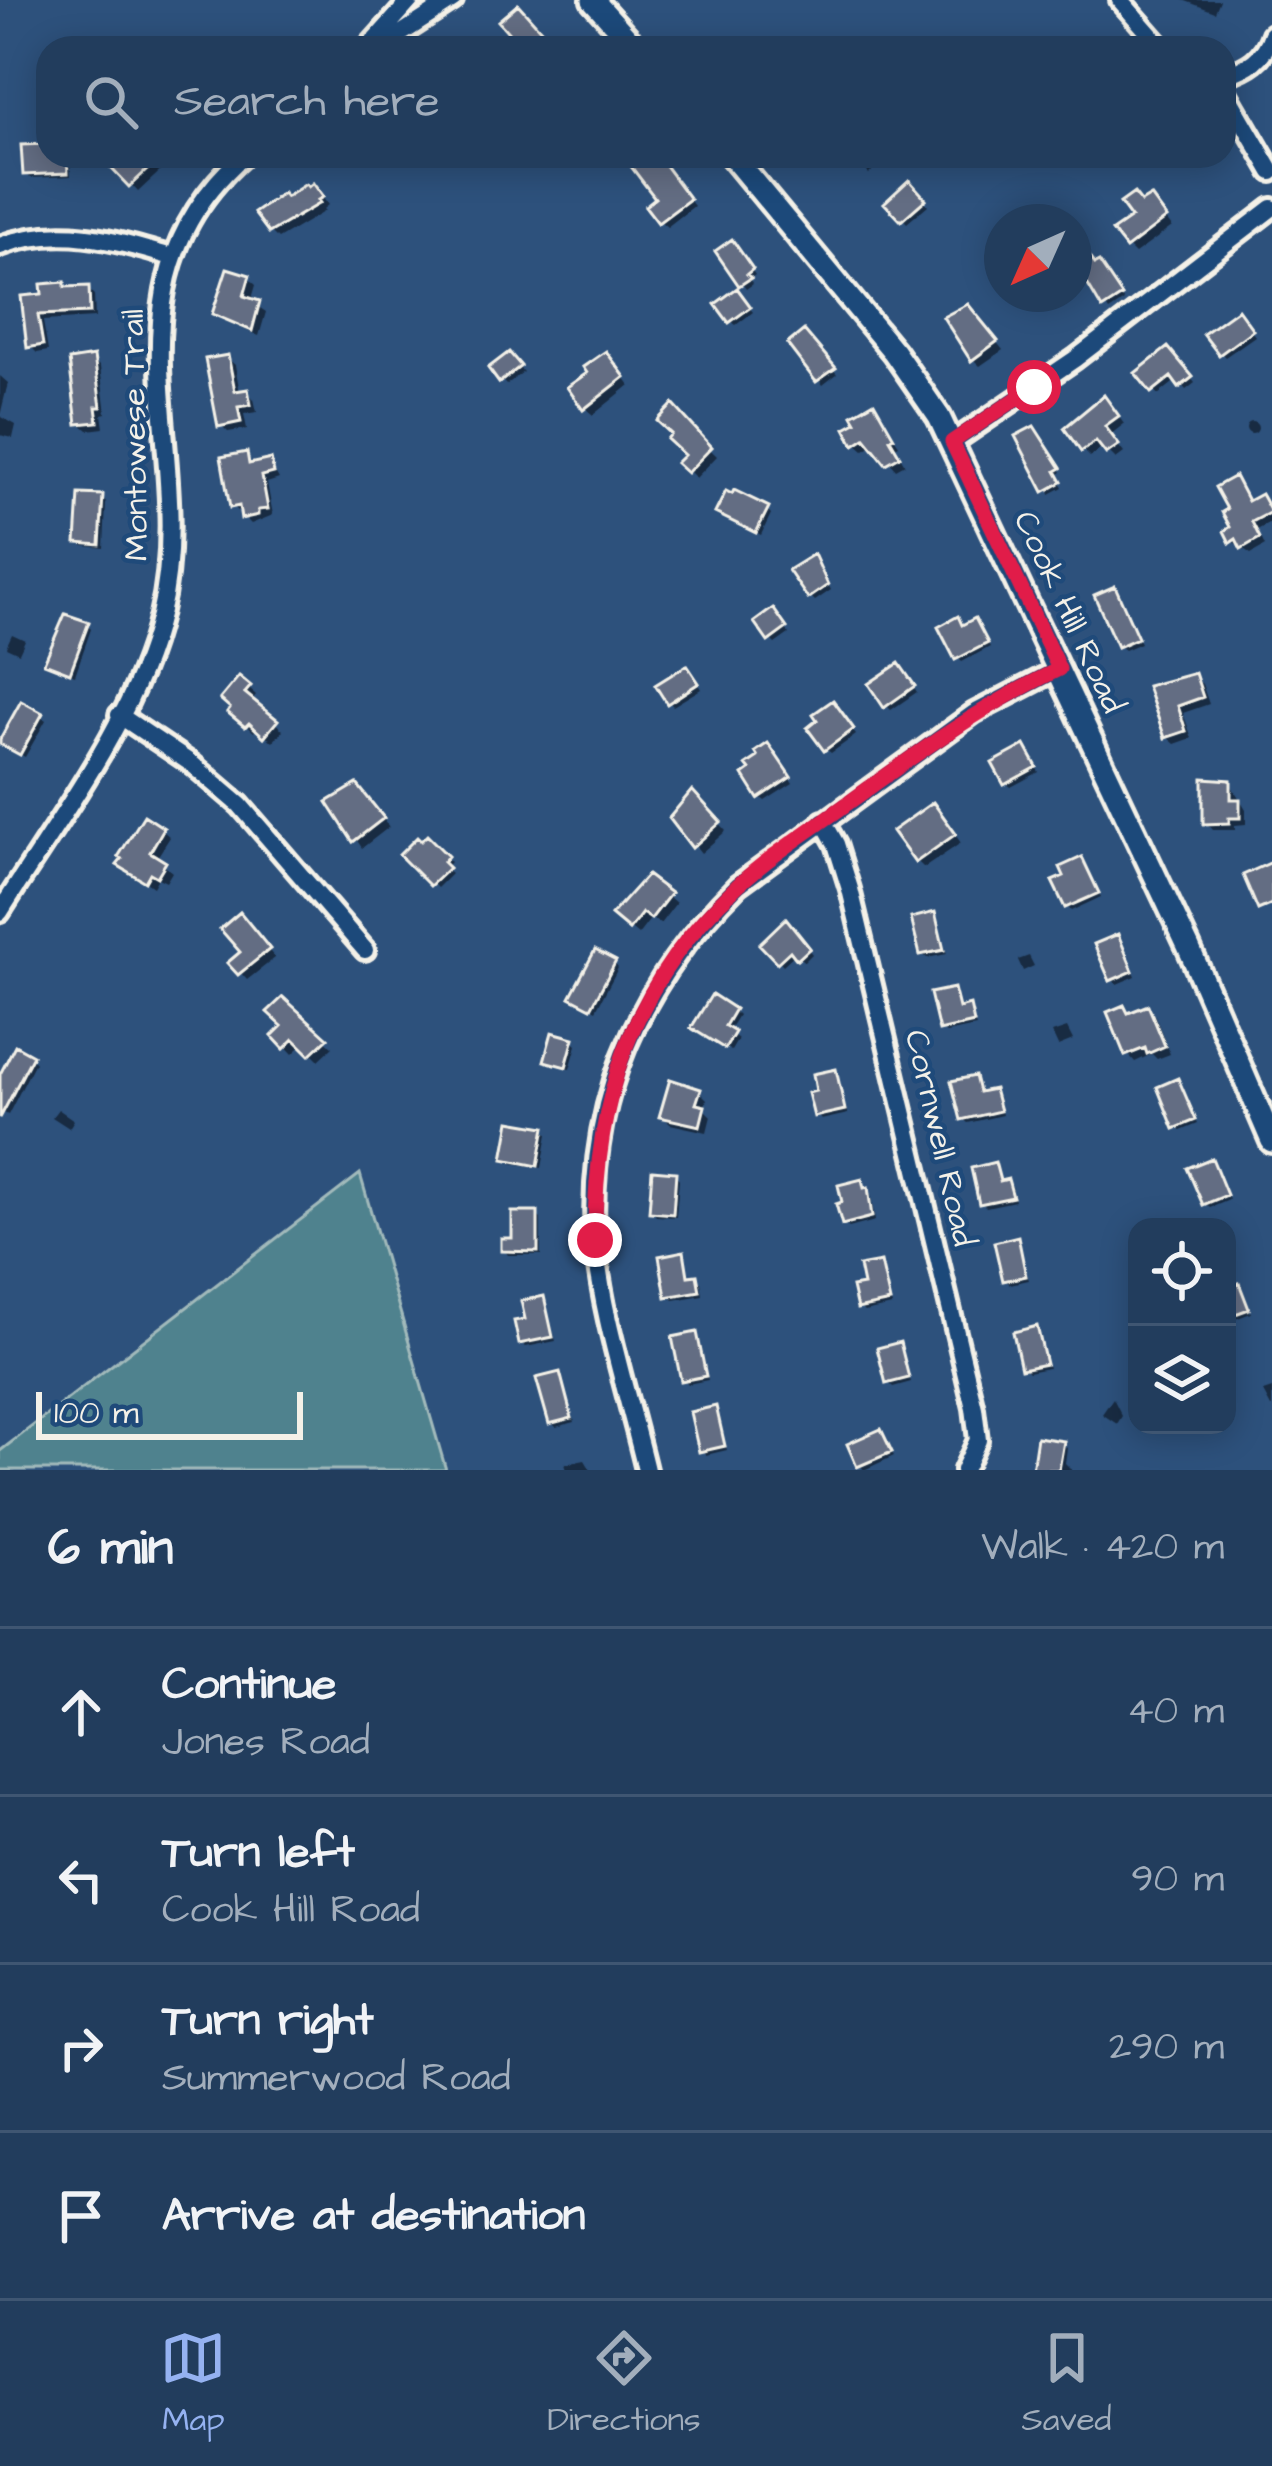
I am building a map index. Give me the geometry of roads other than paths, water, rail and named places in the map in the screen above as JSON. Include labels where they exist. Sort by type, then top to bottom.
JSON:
[{"type":"street","points":[[379,36],[411,0]]},
{"type":"street","points":[[398,36],[453,0]]},
{"type":"street","points":[[593,0],[625,36]]},
{"type":"street","points":[[1120,0],[1152,36]]},
{"type":"street","points":[[1236,72],[1248,68],[1267,50],[1272,34]]},
{"type":"street","points":[[1236,110],[1272,172]]},
{"type":"street","name":"Montowese Trail","points":[[0,912],[119,715],[146,660],[160,615],[170,552],[170,475],[157,345],[161,300],[172,257],[208,192],[231,168]]},
{"type":"street","name":"Cook Hill Road","points":[[742,168],[894,352],[952,442],[1188,946],[1272,1141]]},
{"type":"street","points":[[952,442],[1075,359],[1272,208]]},
{"type":"street","points":[[0,246],[46,234],[81,234],[172,257]]},
{"type":"street","points":[[646,1470],[595,1240],[595,1184],[614,1076],[653,986],[704,919],[738,885],[974,713],[1059,669]]},
{"type":"street","points":[[119,715],[192,764],[240,805],[365,950]]},
{"type":"street","name":"Cornwell Road","points":[[823,821],[850,889],[974,1408],[978,1440],[964,1470]]}]
